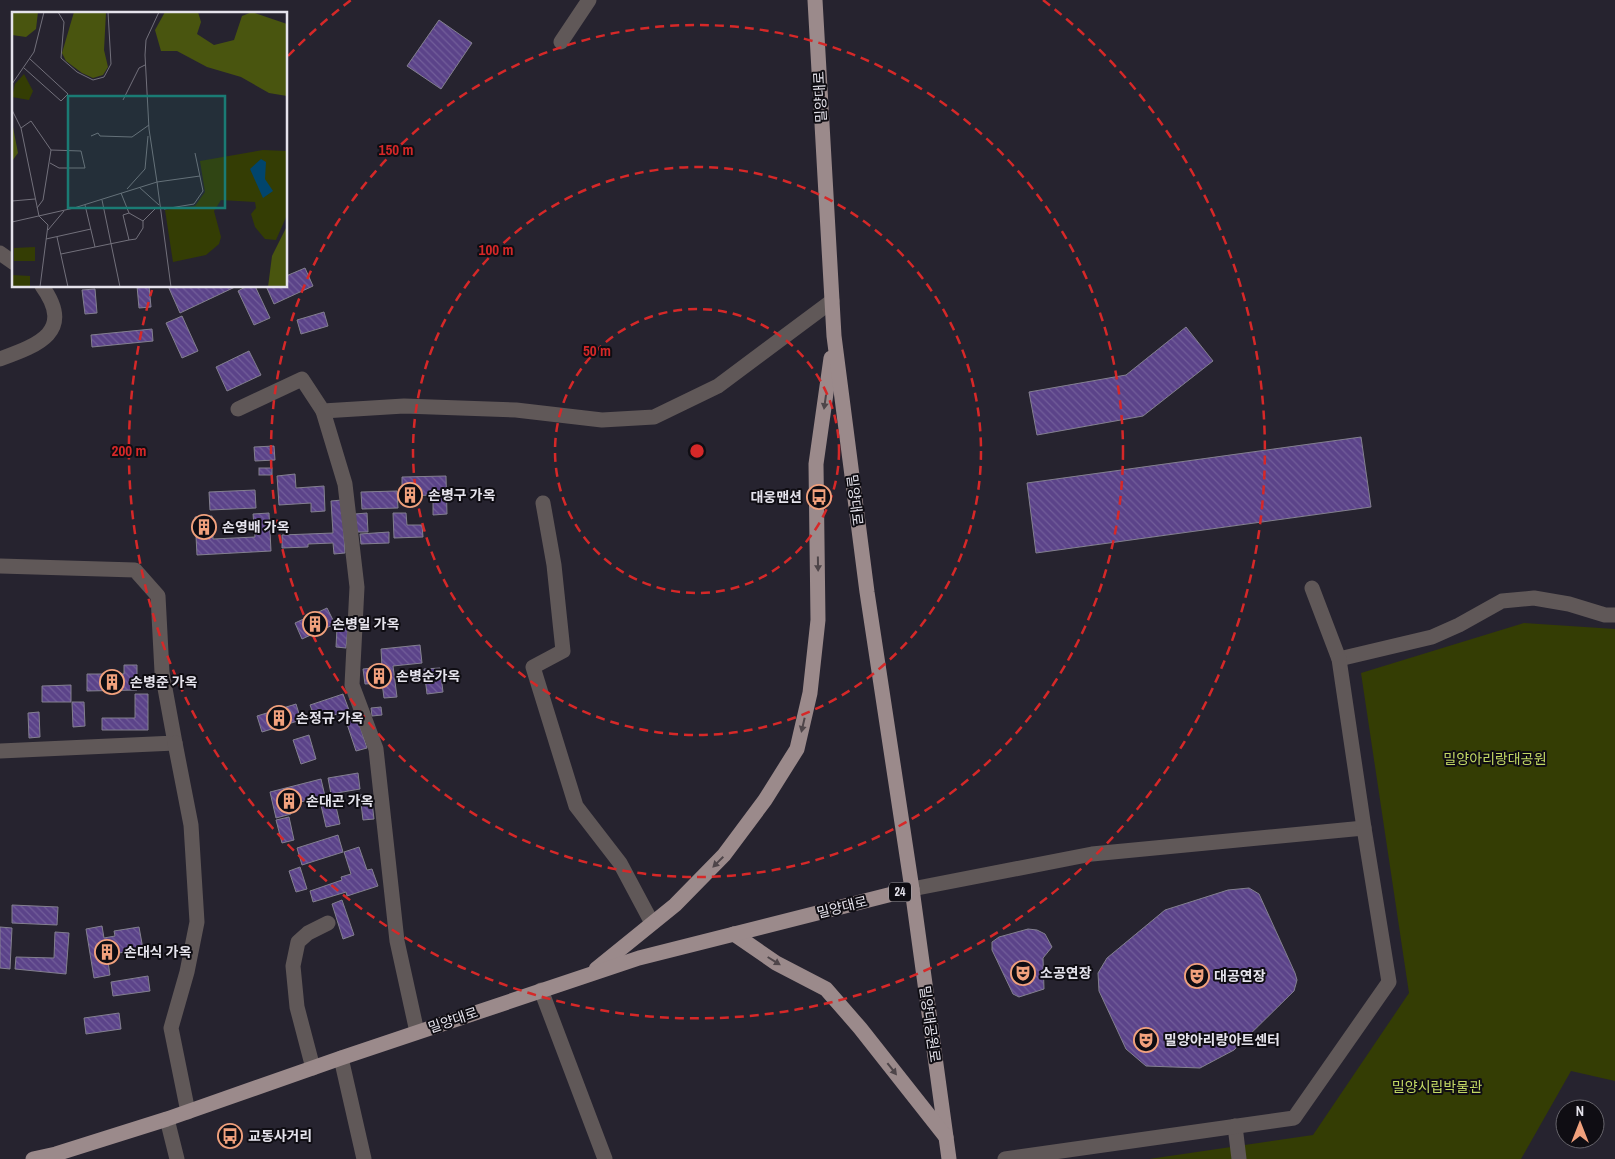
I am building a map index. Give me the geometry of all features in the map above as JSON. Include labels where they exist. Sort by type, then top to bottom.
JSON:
[{"type":"main road","name":"밀양대로","points":[[33,1159],[57,1156],[340,1058],[639,958],[912,889],[866,592],[834,336],[815,0]]},
{"type":"main road","points":[[589,974],[675,904],[724,855],[766,800],[797,749],[810,693],[818,620],[816,464],[834,336]]},
{"type":"main road","name":"밀양대공원로","points":[[912,889],[949,1159]]},
{"type":"main road","points":[[734,934],[776,962],[826,989],[860,1028],[946,1137]]},
{"type":"street","points":[[561,42],[589,0]]},
{"type":"street","points":[[0,253],[12,261]]},
{"type":"street","points":[[0,359],[39,343],[52,330],[56,312],[49,295],[44,288]]},
{"type":"street","points":[[322,411],[404,406],[516,410],[602,420],[654,417],[718,386],[832,301]]},
{"type":"street","points":[[238,409],[302,379],[322,411],[346,484],[357,587],[352,685],[376,749],[396,941],[417,1032]]},
{"type":"street","points":[[544,503],[554,565],[562,651],[533,667],[576,806],[620,863],[652,924]]},
{"type":"street","points":[[0,566],[134,570],[158,596],[162,672],[191,825],[197,922],[187,972],[171,1028],[188,1112]]},
{"type":"street","points":[[1005,1159],[1294,1118],[1389,982],[1339,659],[1312,588]]},
{"type":"street","points":[[1339,659],[1432,636],[1502,601],[1534,598],[1569,604],[1605,615],[1615,615]]},
{"type":"street","points":[[0,750],[175,743]]},
{"type":"street","points":[[912,889],[1092,854],[1364,828]]},
{"type":"street","points":[[314,1068],[297,1007],[293,966],[298,942],[308,933],[328,923]]},
{"type":"street","points":[[541,990],[605,1159]]},
{"type":"street","points":[[340,1058],[364,1159]]},
{"type":"street","points":[[167,1119],[177,1159]]},
{"type":"street","points":[[1235,1126],[1239,1159]]},
{"type":"green space","name":"밀양아리랑대공원","points":[[1524,623],[1615,629],[1615,1081],[1571,1071],[1521,1159],[1149,1159],[1313,1135],[1409,993],[1361,673]]},
{"type":"building","points":[[439,20],[472,43],[441,89],[407,66]]},
{"type":"building","points":[[305,268],[313,286],[274,304],[267,288],[288,288],[288,275]]},
{"type":"building","points":[[137,288],[149,288],[151,307],[139,308]]},
{"type":"building","points":[[169,288],[233,288],[180,313]]},
{"type":"building","points":[[243,288],[256,288],[270,318],[254,325],[238,291]]},
{"type":"building","points":[[95,289],[97,313],[85,314],[82,290]]},
{"type":"building","points":[[324,312],[328,326],[301,334],[297,320]]},
{"type":"building","points":[[182,316],[198,351],[182,358],[166,323]]},
{"type":"building","points":[[1186,327],[1213,361],[1143,416],[1037,435],[1029,392],[1126,375]]},
{"type":"building","points":[[152,329],[153,341],[92,347],[91,335]]},
{"type":"building","points":[[249,351],[261,375],[227,391],[216,367]]},
{"type":"building","points":[[1361,437],[1371,507],[1036,553],[1027,483]]},
{"type":"building","points":[[274,446],[275,460],[255,461],[254,447]]},
{"type":"building","points":[[259,468],[272,468],[272,475],[259,475]]},
{"type":"building","points":[[295,474],[296,488],[324,486],[325,511],[311,512],[311,503],[279,505],[277,476]]},
{"type":"building","name":"손병구 가옥","points":[[446,476],[447,514],[433,515],[433,495],[402,496],[402,477]]},
{"type":"building","points":[[255,490],[256,508],[210,510],[209,492]]},
{"type":"building","points":[[397,491],[398,508],[362,509],[361,492]]},
{"type":"building","points":[[342,500],[345,553],[334,554],[333,543],[308,544],[308,547],[282,548],[282,535],[333,533],[331,501]]},
{"type":"building","name":"손영배 가옥","points":[[269,513],[271,551],[197,555],[195,517],[212,516],[213,539],[255,537],[253,514]]},
{"type":"building","points":[[367,513],[368,532],[356,532],[355,514]]},
{"type":"building","points":[[393,513],[406,513],[407,525],[422,525],[423,537],[394,538]]},
{"type":"building","points":[[389,532],[389,543],[361,544],[360,534]]},
{"type":"building","name":"손병일 가옥","points":[[327,608],[335,624],[302,639],[295,623]]},
{"type":"building","points":[[337,628],[348,628],[346,648],[336,647]]},
{"type":"building","name":"손병순가옥","points":[[420,645],[422,663],[393,666],[397,697],[384,698],[382,683],[365,684],[363,669],[382,667],[381,649]]},
{"type":"building","name":"손병준 가옥","points":[[124,665],[137,665],[137,690],[87,691],[87,674],[124,674]]},
{"type":"building","points":[[440,668],[443,692],[427,694],[424,669]]},
{"type":"building","points":[[71,685],[71,702],[42,702],[42,686]]},
{"type":"building","points":[[135,694],[148,694],[148,730],[102,730],[102,718],[135,718]]},
{"type":"building","points":[[343,694],[349,710],[316,721],[310,705]]},
{"type":"building","points":[[72,702],[84,702],[85,726],[73,727]]},
{"type":"building","name":"손정규 가옥","points":[[296,704],[301,720],[262,732],[257,716]]},
{"type":"building","points":[[381,707],[382,715],[372,716],[371,708]]},
{"type":"building","points":[[39,712],[40,737],[29,738],[28,713]]},
{"type":"building","points":[[357,717],[367,748],[356,751],[346,721]]},
{"type":"building","points":[[309,735],[316,759],[301,764],[293,740]]},
{"type":"building","points":[[358,773],[360,789],[331,794],[328,778]]},
{"type":"building","name":"손대곤 가옥","points":[[321,779],[325,796],[288,805],[291,814],[276,818],[270,792]]},
{"type":"building","points":[[371,794],[374,819],[363,820],[360,795]]},
{"type":"building","points":[[334,798],[340,824],[326,827],[320,801]]},
{"type":"building","points":[[289,817],[294,840],[282,843],[276,820]]},
{"type":"building","points":[[338,835],[343,852],[302,865],[297,848]]},
{"type":"building","points":[[359,847],[367,870],[372,869],[378,886],[347,896],[346,892],[313,902],[310,891],[342,880],[341,877],[351,874],[344,852]]},
{"type":"building","points":[[300,867],[307,889],[296,892],[289,871]]},
{"type":"building","name":"대공연장","points":[[1249,888],[1259,894],[1295,973],[1297,980],[1294,991],[1234,1050],[1200,1068],[1146,1066],[1126,1049],[1099,991],[1098,973],[1107,958],[1165,910],[1228,890]]},
{"type":"building","points":[[342,900],[354,935],[343,939],[332,904]]},
{"type":"building","points":[[12,905],[58,907],[57,925],[12,923]]},
{"type":"building","name":"손대식 가옥","points":[[102,926],[104,938],[115,936],[114,931],[139,927],[143,949],[107,955],[110,975],[94,978],[86,929]]},
{"type":"building","points":[[0,927],[12,928],[10,969],[0,968]]},
{"type":"building","name":"소공연장","points":[[1028,929],[1037,930],[1045,934],[1052,947],[1043,958],[1044,989],[1019,997],[1013,994],[992,950],[992,942],[999,937]]},
{"type":"building","points":[[55,932],[69,933],[66,974],[15,969],[16,957],[54,958]]},
{"type":"building","points":[[148,976],[150,991],[113,996],[111,982]]},
{"type":"building","points":[[119,1013],[121,1029],[86,1034],[84,1018]]},
{"type":"place","name":"손병구 가옥","points":[[410,495]]},
{"type":"place","name":"대웅맨션","points":[[819,497]]},
{"type":"place","name":"손영배 가옥","points":[[204,527]]},
{"type":"place","name":"손병일 가옥","points":[[315,624]]},
{"type":"place","name":"손병순가옥","points":[[379,676]]},
{"type":"place","name":"손병준 가옥","points":[[112,682]]},
{"type":"place","name":"손정규 가옥","points":[[279,718]]},
{"type":"place","name":"손대곤 가옥","points":[[289,801]]},
{"type":"place","name":"손대식 가옥","points":[[107,952]]},
{"type":"place","name":"소공연장","points":[[1023,973]]},
{"type":"place","name":"대공연장","points":[[1197,976]]},
{"type":"place","name":"밀양아리랑아트센터","points":[[1146,1040]]},
{"type":"place","name":"교동사거리","points":[[230,1136]]},
{"type":"park label","name":"밀양시립박물관","points":[[1437,1087]]}]
